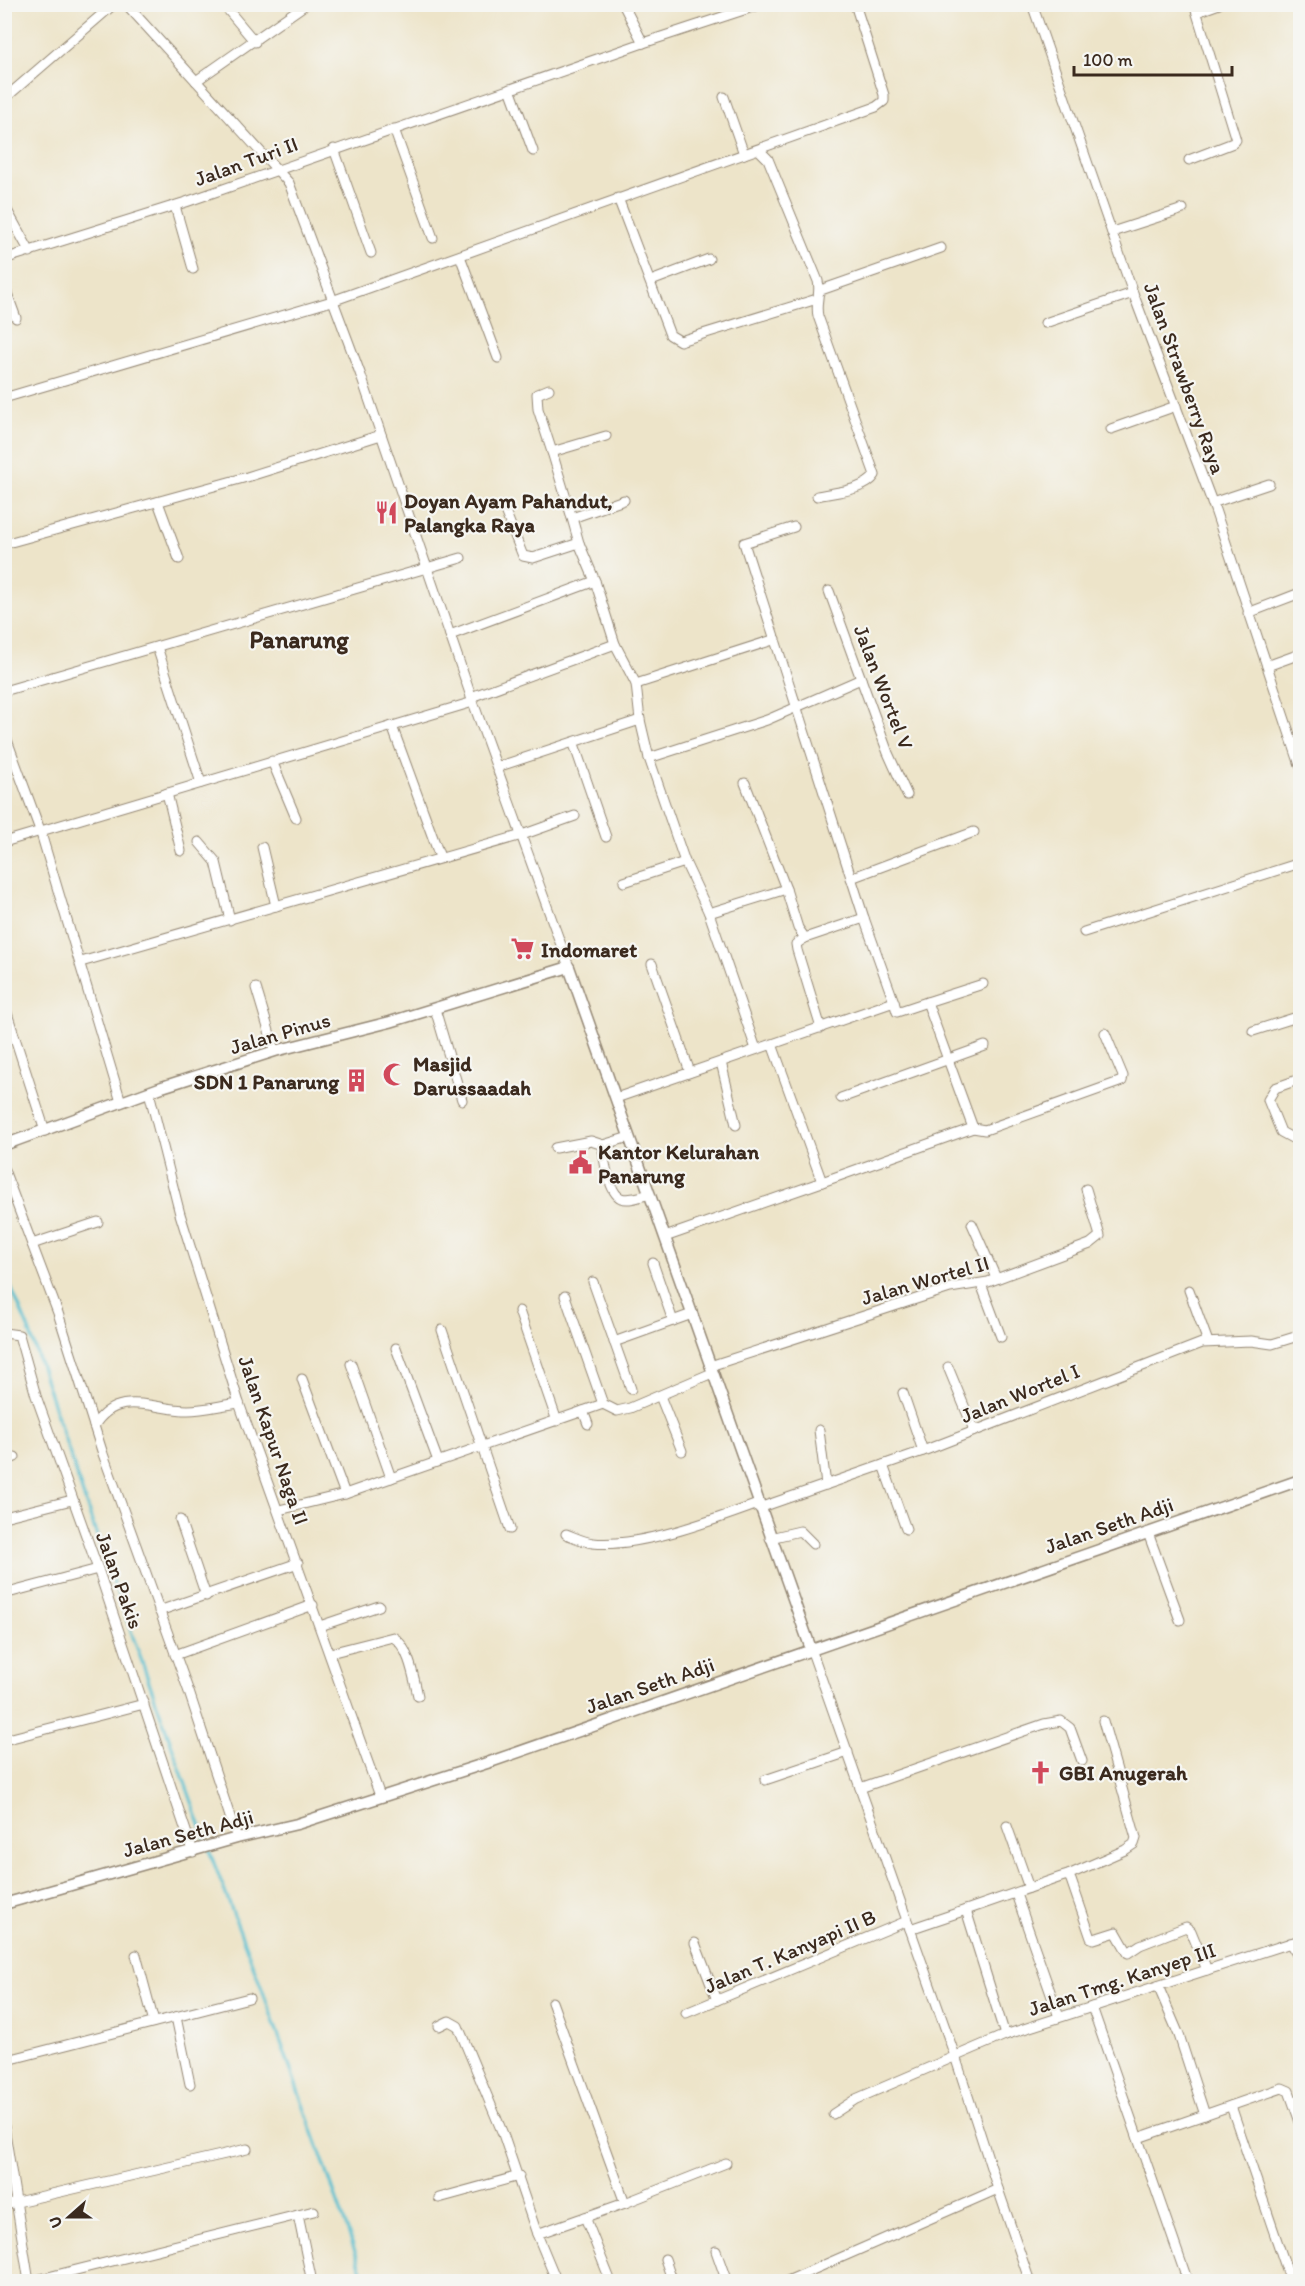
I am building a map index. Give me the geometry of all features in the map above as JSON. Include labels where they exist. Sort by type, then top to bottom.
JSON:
[{"type":"street","points":[[4,99],[114,4]]},
{"type":"street","points":[[126,4],[289,183],[381,435],[472,700],[616,1098],[770,1538],[812,1649],[955,2056],[1030,2282]]},
{"type":"street","points":[[223,4],[255,42]]},
{"type":"street","points":[[196,81],[255,42],[306,4]]},
{"type":"street","points":[[623,4],[643,43]]},
{"type":"street","name":"Jalan Turi II","points":[[4,259],[175,206],[334,149],[762,4]]},
{"type":"street","points":[[4,398],[333,301],[876,107],[884,101],[882,86],[855,4]]},
{"type":"street","name":"Jalan Strawberry Raya","points":[[1032,4],[1133,293],[1212,503],[1300,765]]},
{"type":"street","points":[[1189,160],[1236,140],[1196,8],[1219,4]]},
{"type":"street","points":[[510,89],[533,151]]},
{"type":"street","points":[[724,97],[744,154]]},
{"type":"street","points":[[394,129],[433,238]]},
{"type":"street","points":[[334,149],[371,253]]},
{"type":"street","points":[[759,150],[768,159],[819,295],[818,316],[875,475],[870,482],[858,487],[817,495]]},
{"type":"street","points":[[618,198],[670,335],[680,341],[819,295],[940,248]]},
{"type":"street","points":[[4,205],[30,252]]},
{"type":"street","points":[[175,206],[193,269]]},
{"type":"street","points":[[1112,232],[1183,209]]},
{"type":"street","points":[[460,256],[498,358]]},
{"type":"street","points":[[651,281],[709,259]]},
{"type":"street","points":[[4,285],[16,318]]},
{"type":"street","points":[[1044,323],[1133,293]]},
{"type":"street","points":[[549,389],[537,394],[538,409],[579,543],[595,581],[615,644],[636,684],[640,720],[650,758],[685,862],[709,913],[756,1049]]},
{"type":"street","points":[[1111,429],[1176,406]]},
{"type":"street","points":[[4,544],[158,502],[381,435]]},
{"type":"street","points":[[552,452],[606,436]]},
{"type":"street","points":[[1212,503],[1269,484]]},
{"type":"street","points":[[572,518],[624,500]]},
{"type":"street","points":[[158,502],[179,559]]},
{"type":"street","points":[[503,506],[523,556],[528,558],[579,543]]},
{"type":"street","points":[[794,527],[744,543],[864,918],[897,1012],[983,984]]},
{"type":"street","points":[[4,692],[460,558]]},
{"type":"street","points":[[450,635],[595,581]]},
{"type":"street","name":"Jalan Wortel V","points":[[829,591],[907,795]]},
{"type":"street","points":[[1248,613],[1300,593]]},
{"type":"street","points":[[636,684],[776,639]]},
{"type":"street","points":[[4,842],[392,726],[472,700],[615,644]]},
{"type":"street","points":[[157,647],[201,783]]},
{"type":"street","points":[[1267,666],[1300,654]]},
{"type":"street","points":[[650,758],[767,720],[861,679]]},
{"type":"street","points":[[497,767],[574,744],[640,720]]},
{"type":"street","points":[[392,726],[440,858]]},
{"type":"street","points":[[5,734],[40,830],[122,1102]]},
{"type":"street","points":[[574,744],[606,837]]},
{"type":"street","points":[[272,761],[296,818]]},
{"type":"street","points":[[745,783],[786,889],[798,928],[805,938]]},
{"type":"street","points":[[167,793],[181,851]]},
{"type":"street","points":[[81,962],[522,836],[575,816]]},
{"type":"street","points":[[851,878],[974,832]]},
{"type":"street","points":[[199,842],[216,862],[230,920]]},
{"type":"street","points":[[262,847],[276,906]]},
{"type":"street","points":[[624,882],[685,862]]},
{"type":"street","points":[[1084,932],[1300,863]]},
{"type":"street","points":[[709,913],[786,889]]},
{"type":"street","points":[[821,1028],[796,944],[805,938],[864,918]]},
{"type":"street","points":[[652,964],[690,1072]]},
{"type":"street","name":"Jalan Pinus","points":[[4,1145],[149,1092],[275,1052],[435,1009],[569,967]]},
{"type":"street","points":[[256,988],[275,1052]]},
{"type":"street","points":[[616,1098],[894,1002]]},
{"type":"street","points":[[927,1002],[973,1128]]},
{"type":"street","points":[[4,1004],[45,1131]]},
{"type":"street","points":[[435,1009],[462,1100]]},
{"type":"street","points":[[1253,1031],[1294,1018],[1300,1022]]},
{"type":"street","points":[[665,1237],[973,1128],[986,1130],[1122,1081],[1123,1076],[1105,1033]]},
{"type":"street","points":[[772,1044],[822,1182]]},
{"type":"street","points":[[841,1098],[985,1046]]},
{"type":"street","points":[[721,1062],[736,1125]]},
{"type":"street","points":[[1300,1079],[1275,1088],[1268,1100],[1281,1132],[1292,1138],[1300,1136]]},
{"type":"street","name":"Jalan Kapur Naga II","points":[[149,1092],[182,1221],[239,1403],[380,1796]]},
{"type":"street","points":[[555,1149],[591,1141],[603,1145],[629,1137]]},
{"type":"street","points":[[603,1145],[603,1161],[615,1193],[621,1198],[628,1199],[650,1194]]},
{"type":"street","points":[[4,1170],[58,1313],[94,1426],[237,1838]]},
{"type":"street","name":"Jalan Wortel II","points":[[603,1404],[617,1411],[660,1396],[711,1370],[950,1288],[981,1284],[1096,1240],[1100,1236],[1086,1189]]},
{"type":"street","points":[[32,1244],[98,1222]]},
{"type":"street","points":[[972,1224],[996,1278]]},
{"type":"street","points":[[652,1263],[673,1321]]},
{"type":"street","points":[[593,1282],[631,1389]]},
{"type":"street","points":[[981,1284],[1001,1337]]},
{"type":"street","points":[[1189,1290],[1208,1342]]},
{"type":"street","points":[[279,1510],[345,1494],[603,1404],[565,1296]]},
{"type":"street","points":[[519,1311],[557,1421]]},
{"type":"street","points":[[614,1342],[692,1314]]},
{"type":"street","points":[[442,1330],[510,1529]]},
{"type":"street","name":"Jalan Pakis","points":[[4,1333],[19,1335],[25,1360],[72,1500],[195,1851]]},
{"type":"street","name":"Jalan Wortel I","points":[[566,1534],[592,1543],[640,1539],[701,1524],[826,1485],[923,1451],[1129,1369],[1208,1342],[1251,1341],[1272,1344],[1298,1336]]},
{"type":"street","points":[[396,1348],[438,1461]]},
{"type":"street","points":[[351,1364],[391,1478]]},
{"type":"street","points":[[948,1367],[974,1430]]},
{"type":"street","points":[[302,1379],[345,1494]]},
{"type":"street","points":[[903,1393],[923,1451]]},
{"type":"street","points":[[660,1396],[681,1451]]},
{"type":"street","points":[[94,1426],[102,1414],[120,1404],[133,1402],[188,1410],[239,1403]]},
{"type":"street","points":[[583,1411],[588,1424]]},
{"type":"street","points":[[819,1430],[826,1485]]},
{"type":"street","points":[[4,1461],[15,1457]]},
{"type":"street","points":[[883,1465],[906,1529]]},
{"type":"street","name":"Jalan Seth Adji","points":[[4,1904],[237,1838],[297,1824],[490,1762],[1300,1480]]},
{"type":"street","points":[[4,1517],[72,1500]]},
{"type":"street","points":[[180,1520],[206,1596]]},
{"type":"street","points":[[770,1538],[800,1531],[813,1544]]},
{"type":"street","points":[[1148,1533],[1180,1620]]},
{"type":"street","points":[[159,1611],[298,1563]]},
{"type":"street","points":[[4,1594],[98,1569]]},
{"type":"street","points":[[175,1655],[313,1605]]},
{"type":"street","points":[[320,1626],[379,1606]]},
{"type":"street","points":[[330,1653],[393,1637],[399,1640],[418,1696]]},
{"type":"street","points":[[4,1740],[144,1704]]},
{"type":"street","points":[[860,1788],[1044,1724],[1061,1721],[1070,1728],[1082,1761]]},
{"type":"street","name":"Jalan T. Kanyapi II B","points":[[686,2013],[909,1925],[966,1910],[1068,1875],[1134,1844],[1136,1838],[1103,1721]]},
{"type":"street","points":[[765,1780],[848,1752]]},
{"type":"street","points":[[1007,1826],[1029,1888]]},
{"type":"street","points":[[1068,1875],[1091,1938],[1116,1932],[1128,1953],[1140,1945],[1186,1927],[1191,1931],[1207,1970]]},
{"type":"street","points":[[1016,1894],[1059,2017]]},
{"type":"street","points":[[966,1910],[1005,2035]]},
{"type":"street","name":"Jalan Tmg. Kanyep III","points":[[833,2114],[856,2099],[1005,2035],[1300,1940]]},
{"type":"street","points":[[695,1943],[717,2000]]},
{"type":"street","points":[[1290,1943],[1300,1959]]},
{"type":"street","points":[[136,1954],[154,2022]]},
{"type":"street","points":[[1158,1986],[1179,2035],[1205,2115]]},
{"type":"street","points":[[4,2061],[249,1998]]},
{"type":"street","points":[[552,2002],[624,2203]]},
{"type":"street","points":[[1092,2007],[1188,2282]]},
{"type":"street","points":[[176,2017],[189,2084]]},
{"type":"street","points":[[439,2026],[449,2021],[458,2026],[519,2176],[537,2234],[558,2282]]},
{"type":"street","points":[[1138,2138],[1282,2088],[1289,2091],[1300,2122]]},
{"type":"street","points":[[1231,2106],[1291,2282]]},
{"type":"street","points":[[4,2126],[18,2201],[28,2281],[314,2211]]},
{"type":"street","points":[[4,2205],[247,2149]]},
{"type":"street","points":[[537,2234],[726,2163]]},
{"type":"street","points":[[439,2198],[519,2176]]},
{"type":"street","points":[[785,2282],[998,2189]]},
{"type":"street","points":[[298,2215],[312,2282]]},
{"type":"street","points":[[585,2217],[611,2282]]},
{"type":"street","points":[[716,2251],[727,2282]]},
{"type":"street","points":[[665,2259],[673,2282]]},
{"type":"waterway","points":[[4,1271],[29,1330],[92,1522],[207,1844]]},
{"type":"waterway","points":[[209,1850],[262,1989],[366,2282]]},
{"type":"place","name":"Doyan Ayam Pahandut, Palangka Raya","points":[[386,512]]},
{"type":"place","name":"Indomaret","points":[[523,949]]},
{"type":"place","name":"Masjid Darussaadah","points":[[395,1075]]},
{"type":"place","name":"SDN 1 Panarung","points":[[357,1081]]},
{"type":"place","name":"Kantor Kelurahan Panarung","points":[[580,1163]]},
{"type":"place","name":"GBI Anugerah","points":[[1041,1772]]},
{"type":"district","name":"Panarung","points":[[299,639]]}]
